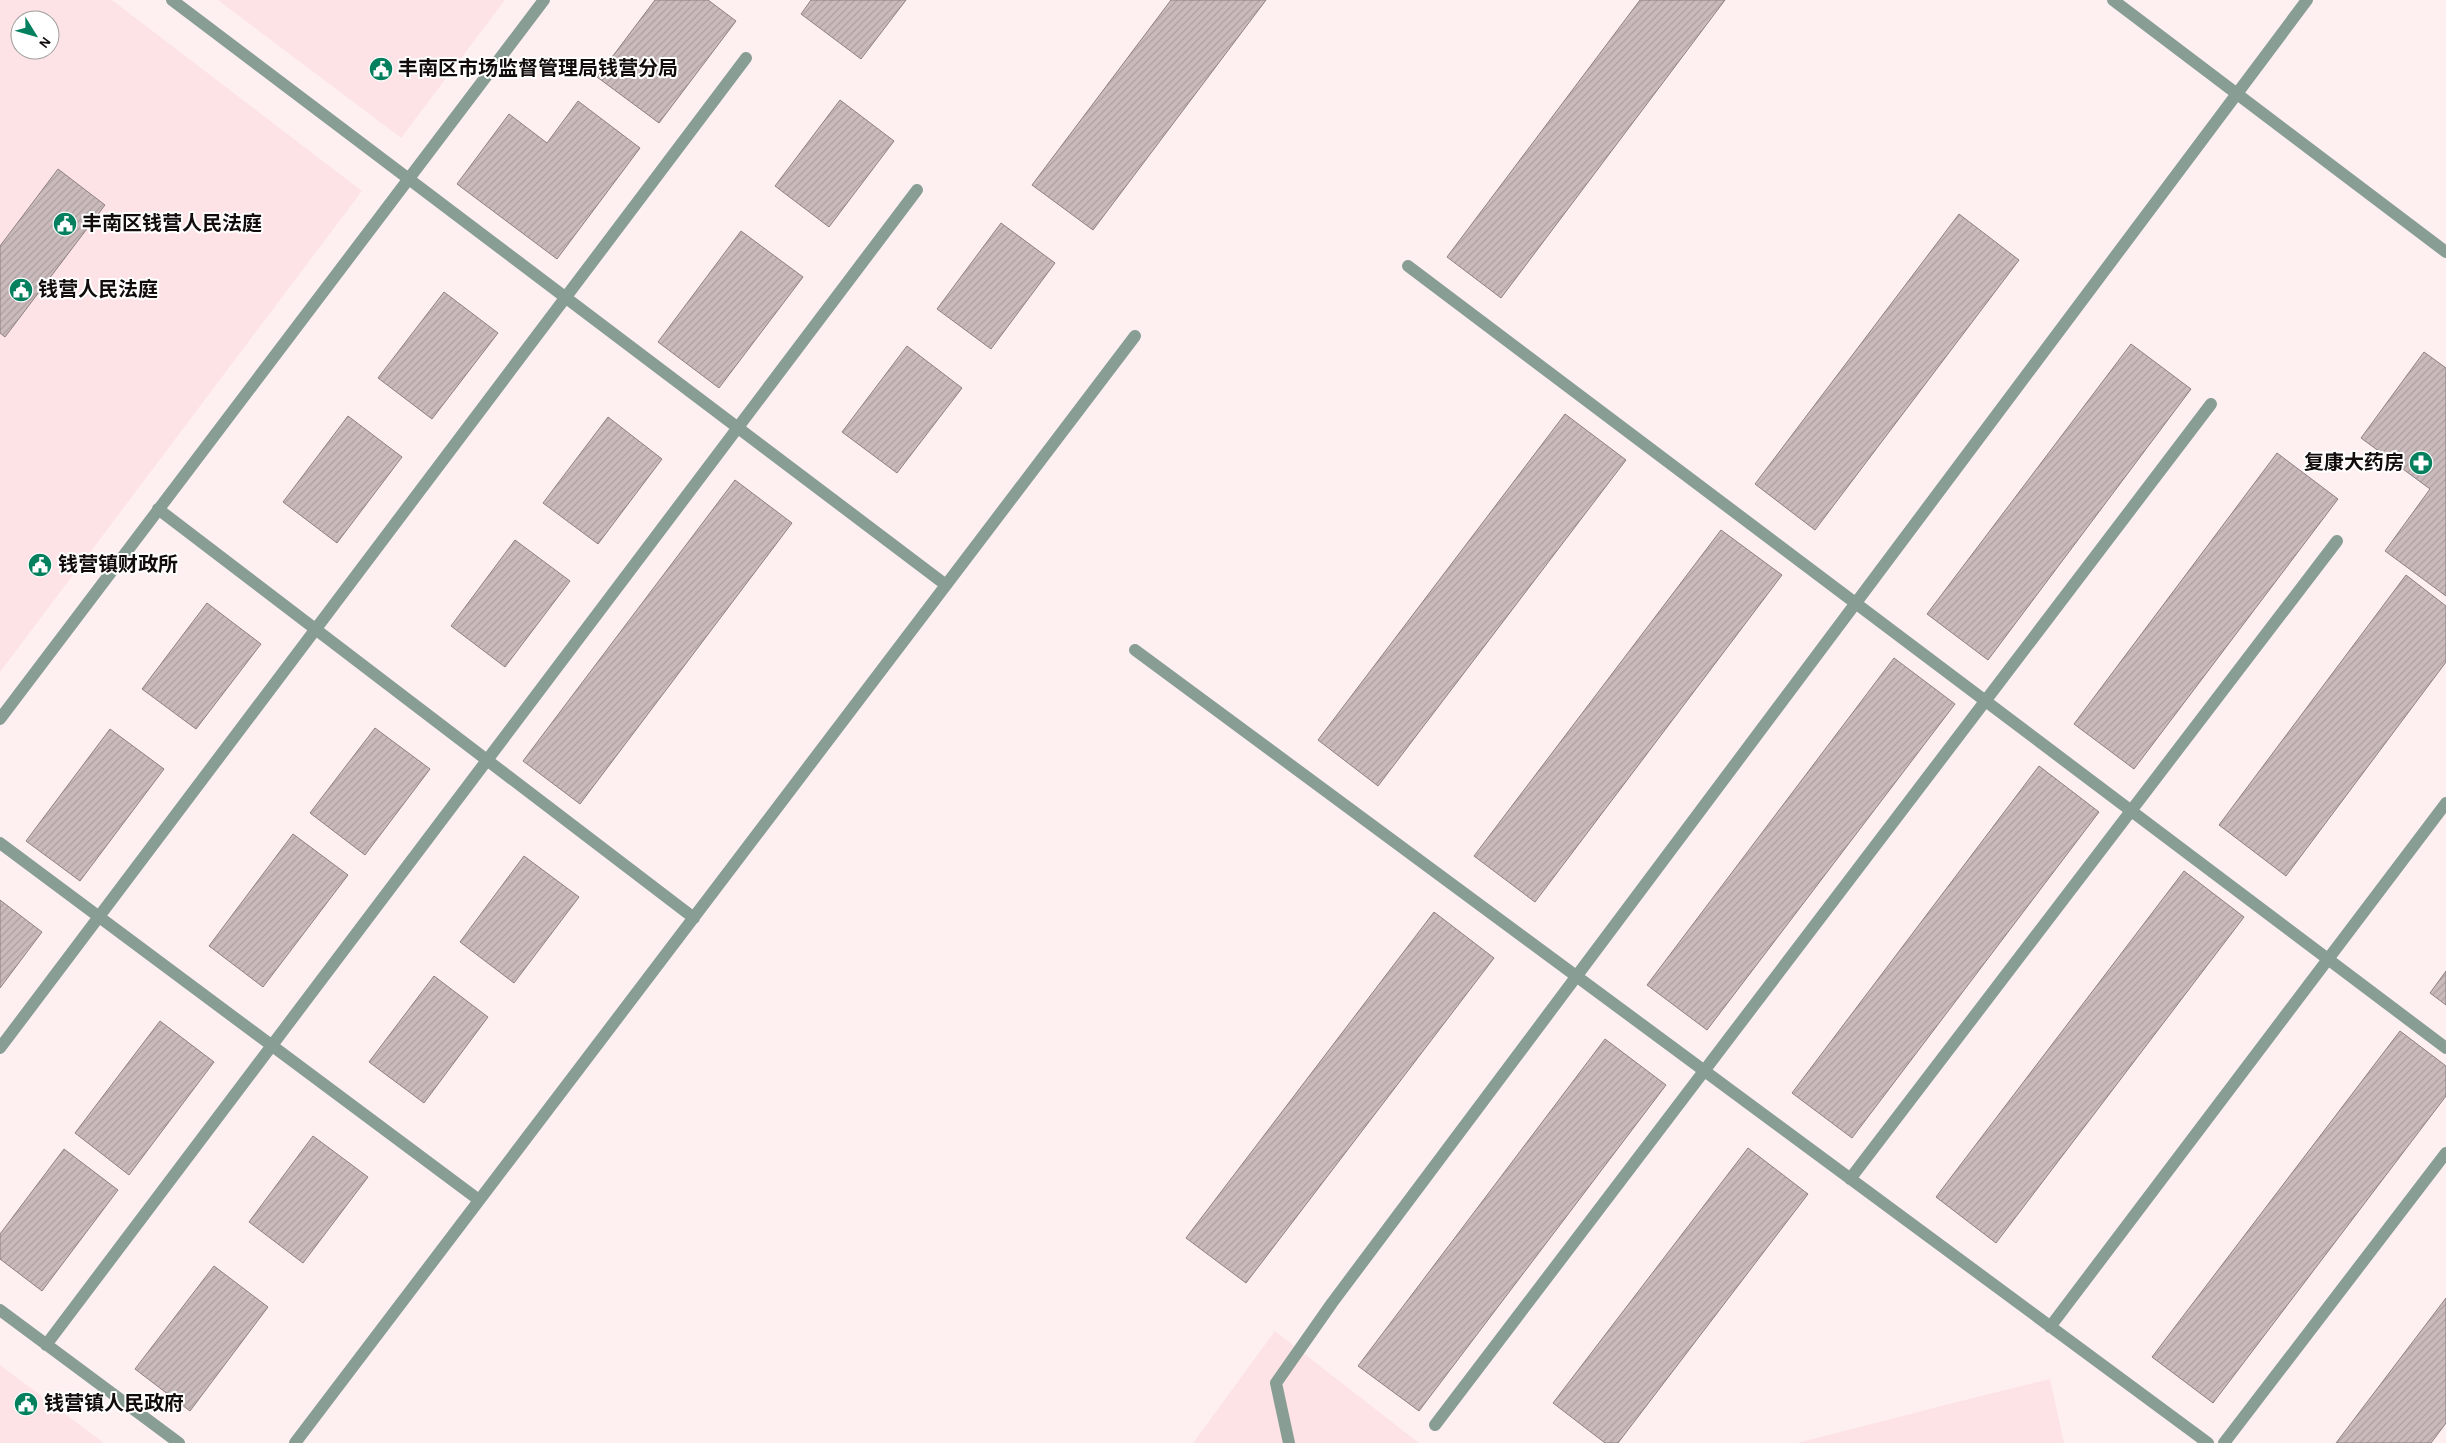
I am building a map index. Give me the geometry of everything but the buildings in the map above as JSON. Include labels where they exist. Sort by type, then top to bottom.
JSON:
[{"type":"street","points":[[172,0],[946,585]]},
{"type":"street","points":[[0,719],[407,178],[544,0]]},
{"type":"street","points":[[2113,0],[2446,252]]},
{"type":"street","points":[[1289,1443],[1276,1383],[1332,1303],[2307,0]]},
{"type":"street","points":[[0,1048],[746,58]]},
{"type":"street","points":[[46,1345],[917,190]]},
{"type":"street","points":[[1408,266],[2446,1048]]},
{"type":"street","points":[[295,1443],[1134,336]]},
{"type":"street","points":[[1435,1425],[2211,404]]},
{"type":"street","points":[[158,509],[694,918]]},
{"type":"street","points":[[1850,1179],[2337,541]]},
{"type":"street","points":[[1135,650],[2208,1443]]},
{"type":"street","points":[[2050,1326],[2446,802]]},
{"type":"street","points":[[0,843],[480,1200]]},
{"type":"street","points":[[2224,1443],[2446,1153]]},
{"type":"street","points":[[0,1310],[179,1443]]},
{"type":"shaded area","points":[[0,0],[112,0],[362,191],[0,672]]},
{"type":"shaded area","name":"丰南区市场监督管理局钱营分局","points":[[218,0],[505,0],[401,138]]},
{"type":"shaded area","points":[[1275,1331],[1419,1443],[1193,1443]]},
{"type":"shaded area","name":"钱营镇人民政府","points":[[0,1365],[104,1443],[0,1443]]},
{"type":"shaded area","points":[[2050,1379],[2064,1443],[1797,1443],[1957,1402]]},
{"type":"place","name":"丰南区市场监督管理局钱营分局","points":[[381,69]]},
{"type":"place","name":"丰南区钱营人民法庭","points":[[65,224]]},
{"type":"place","name":"钱营人民法庭","points":[[21,290]]},
{"type":"place","name":"复康大药房","points":[[2421,463]]},
{"type":"place","name":"钱营镇财政所","points":[[40,565]]},
{"type":"place","name":"钱营镇人民政府","points":[[26,1404]]}]
